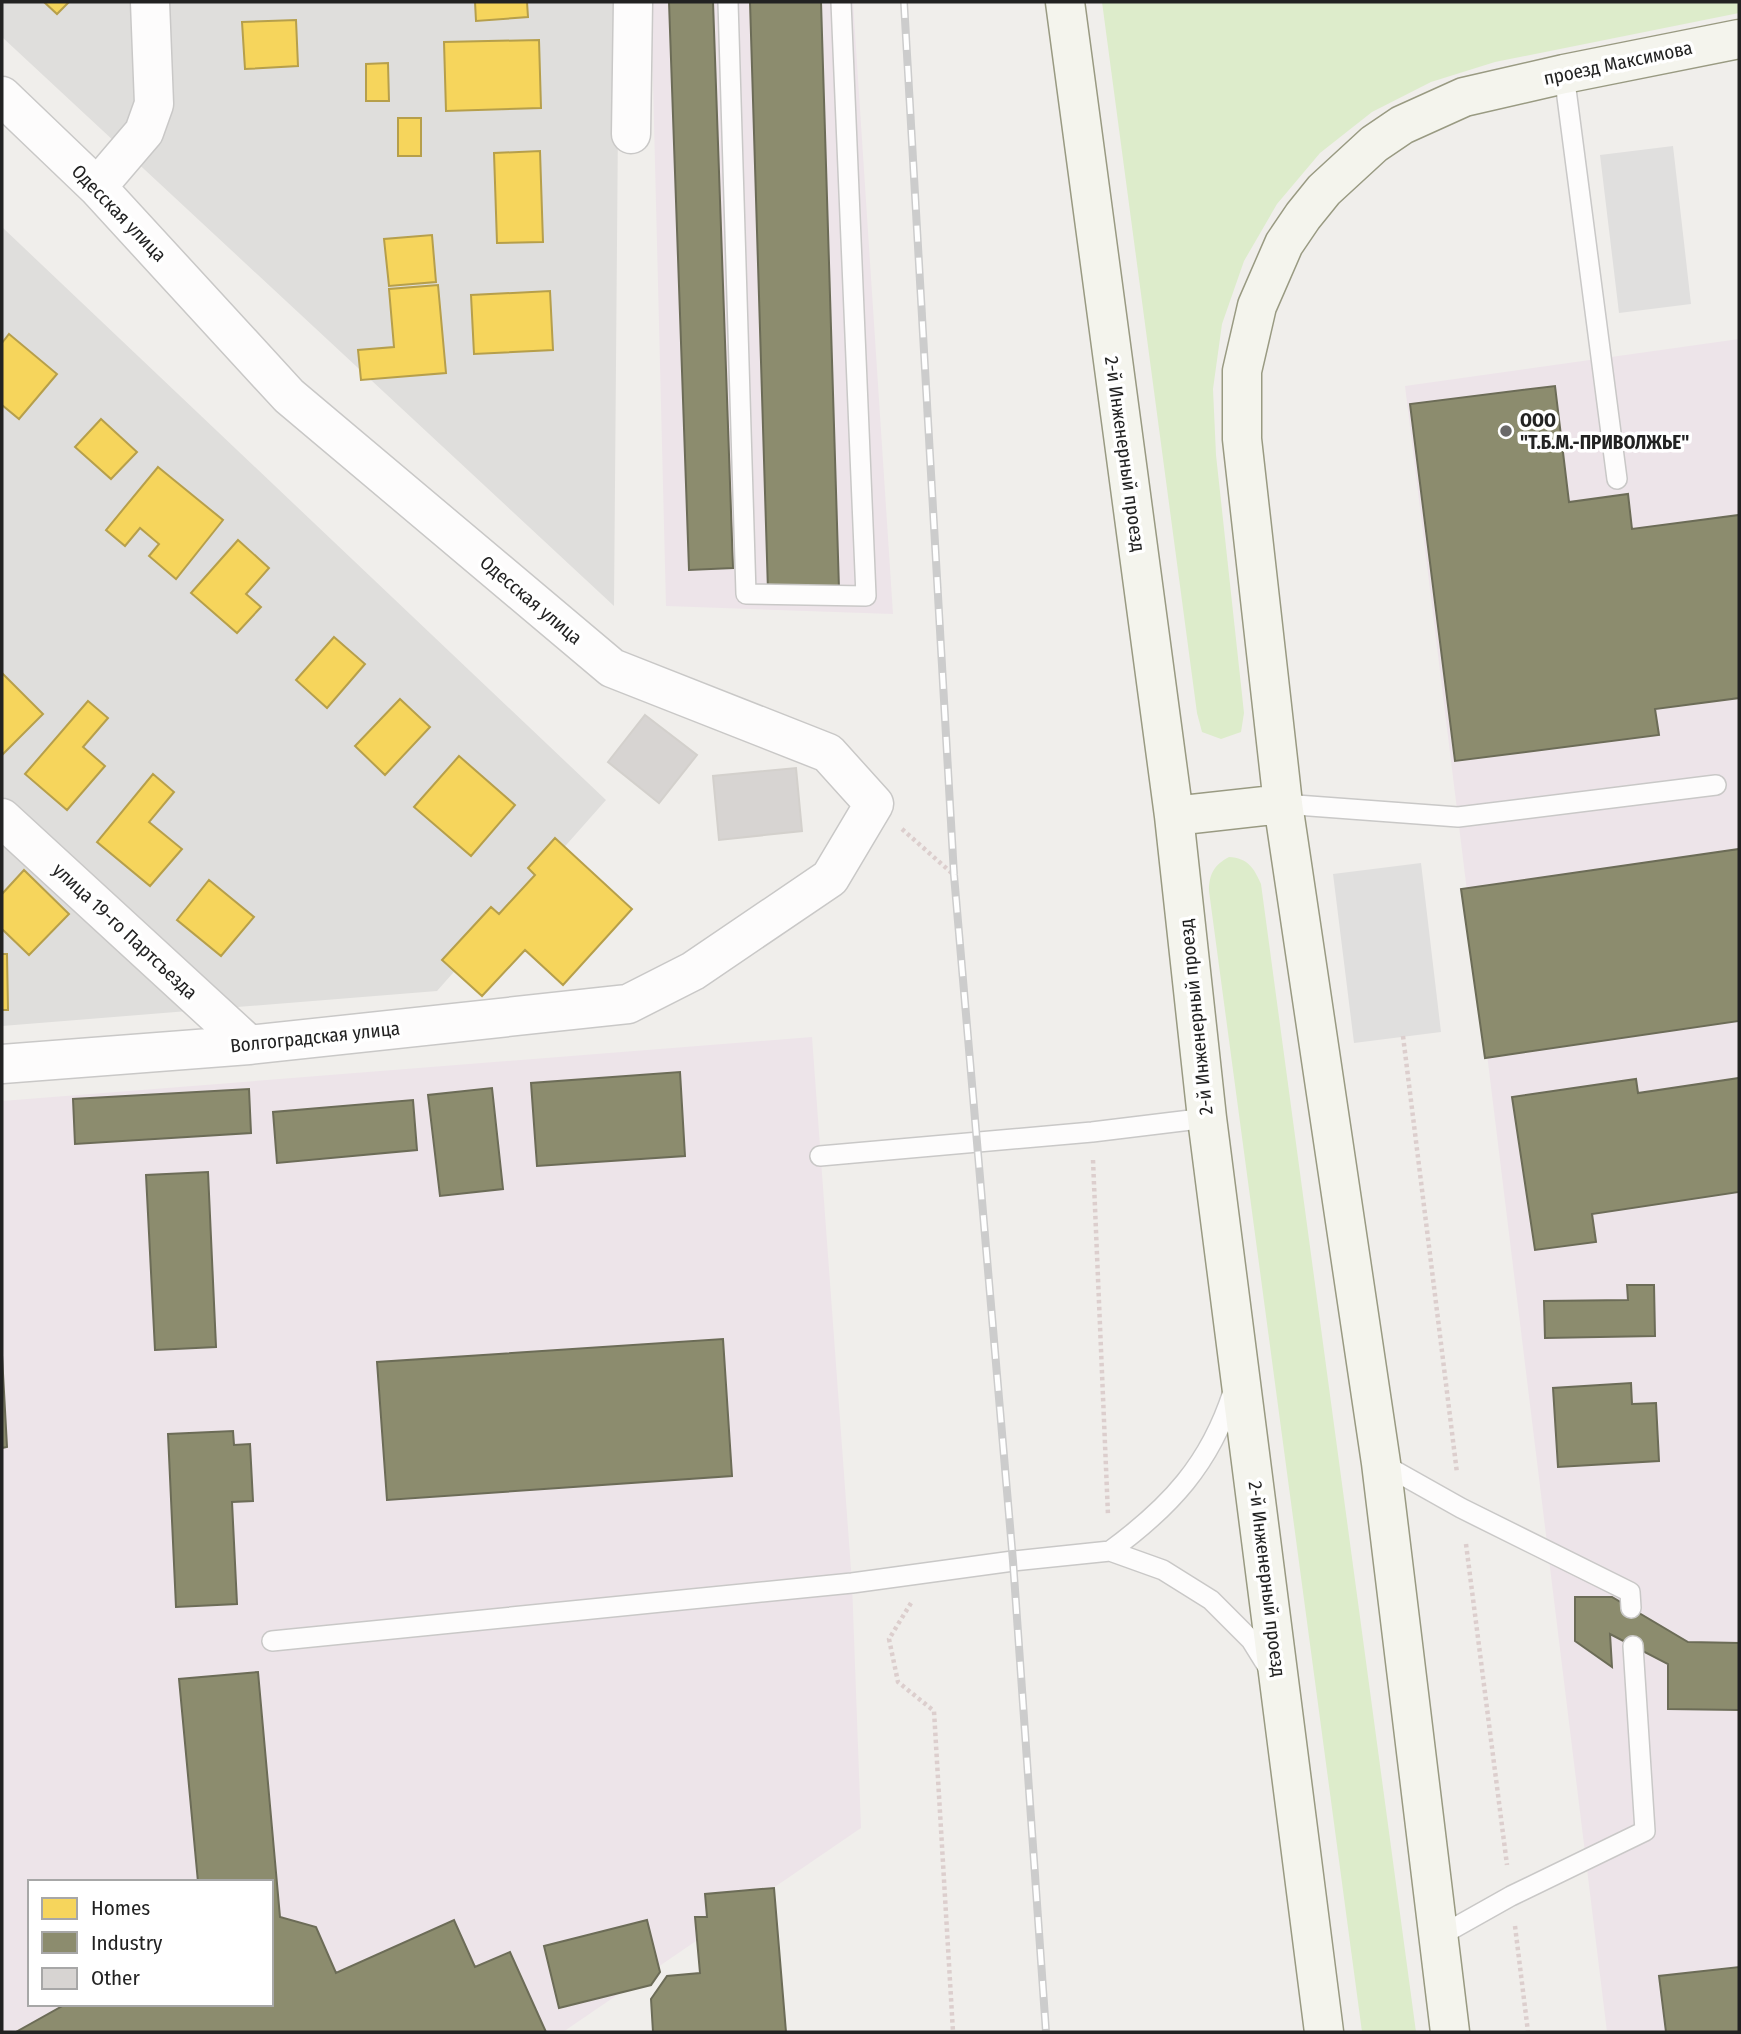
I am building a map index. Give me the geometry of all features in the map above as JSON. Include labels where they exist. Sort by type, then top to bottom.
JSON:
[{"type":"main road","name":"2-й Инженерный проезд","points":[[1065,2],[1174,816],[1207,1118],[1324,2032]]},
{"type":"main road","name":"проезд Максимова","points":[[1283,804],[1242,439],[1242,371],[1254,317],[1269,274],[1284,244],[1303,216],[1348,165],[1402,125],[1464,97],[1739,39]]},
{"type":"main road","points":[[1174,816],[1283,804],[1381,1463],[1450,2032]]},
{"type":"street","points":[[97,187],[144,132],[154,104],[150,2]]},
{"type":"street","points":[[631,134],[633,2]]},
{"type":"street","name":"Одесская улица","points":[[2,96],[97,187],[289,396],[612,668],[828,753],[874,804]]},
{"type":"street","name":"Волгоградская улица","points":[[2,1064],[249,1045],[628,1004],[693,971],[830,878],[874,804]]},
{"type":"street","name":"улица 19-го Партсъезда","points":[[2,818],[249,1045]]},
{"type":"lane","points":[[728,2],[746,594],[866,596],[841,2]]},
{"type":"lane","points":[[1564,74],[1617,480]]},
{"type":"lane","points":[[1283,804],[1458,817],[1716,785]]},
{"type":"lane","points":[[820,1156],[1092,1132],[1207,1118]]},
{"type":"lane","points":[[1110,1551],[1146,1524],[1179,1492],[1205,1455],[1226,1415],[1240,1372]]},
{"type":"lane","points":[[1381,1463],[1461,1508],[1630,1592],[1631,1608]]},
{"type":"lane","points":[[272,1641],[930,1573],[1110,1551],[1163,1570],[1211,1600],[1251,1640],[1281,1688]]},
{"type":"lane","points":[[1438,1937],[1511,1896],[1645,1831],[1633,1646]]},
{"type":"path","points":[[874,804],[954,875]]},
{"type":"path","points":[[1092,1132],[1110,1551]]},
{"type":"path","points":[[930,1573],[889,1639],[898,1682],[934,1711],[953,2032]]},
{"type":"shaded area","points":[[2,2],[619,2],[614,606],[2,37]]},
{"type":"shaded area","points":[[651,2],[853,2],[893,614],[666,606]]},
{"type":"shaded area","points":[[1673,146],[1691,304],[1619,313],[1600,155]]},
{"type":"shaded area","points":[[2,227],[606,800],[437,991],[2,1026]]},
{"type":"shaded area","points":[[1739,339],[1739,2032],[1607,2032],[1405,386]]},
{"type":"shaded area","points":[[1421,863],[1441,1032],[1354,1043],[1333,874]]},
{"type":"shaded area","points":[[812,1037],[852,1583],[861,1828],[563,2032],[2,2032],[2,1101]]},
{"type":"green space","points":[[1102,2],[1739,2],[1739,13],[1495,62],[1431,82],[1372,112],[1320,153],[1277,204],[1244,261],[1222,324],[1213,389],[1216,455],[1244,713],[1241,732],[1221,739],[1202,732],[1197,713]]},
{"type":"green space","points":[[1229,857],[1241,859],[1250,865],[1261,884],[1416,2032],[1362,2032],[1209,891],[1213,871]]},
{"type":"building: Homes","points":[[44,2],[69,2],[57,14]]},
{"type":"building: Homes","points":[[475,2],[527,2],[528,17],[476,21]]},
{"type":"building: Homes","points":[[296,20],[298,66],[245,69],[242,22]]},
{"type":"building: Homes","points":[[539,40],[541,108],[446,111],[444,42]]},
{"type":"building: Homes","points":[[388,63],[389,101],[366,101],[366,64]]},
{"type":"building: Homes","points":[[398,118],[421,118],[421,156],[398,156]]},
{"type":"building: Homes","points":[[540,151],[543,242],[497,243],[494,153]]},
{"type":"building: Homes","points":[[432,235],[436,282],[389,286],[384,239]]},
{"type":"building: Homes","points":[[438,285],[446,373],[361,380],[358,350],[394,347],[389,289]]},
{"type":"building: Homes","points":[[550,291],[553,350],[474,354],[471,295]]},
{"type":"building: Homes","points":[[9,334],[57,374],[19,419],[2,405],[2,343]]},
{"type":"building: Homes","points":[[101,419],[137,452],[111,479],[75,447]]},
{"type":"building: Homes","points":[[158,467],[223,520],[176,579],[149,556],[159,544],[140,528],[125,546],[106,530]]},
{"type":"building: Homes","points":[[238,540],[269,568],[246,594],[261,607],[237,633],[191,593]]},
{"type":"building: Homes","points":[[334,637],[365,664],[327,708],[296,680]]},
{"type":"building: Homes","points":[[2,673],[43,714],[2,755]]},
{"type":"building: Homes","points":[[400,699],[430,727],[385,775],[355,746]]},
{"type":"building: Homes","points":[[88,701],[108,718],[83,747],[105,766],[67,810],[25,774]]},
{"type":"building: Homes","points":[[459,756],[515,805],[471,856],[414,807]]},
{"type":"building: Homes","points":[[153,774],[174,792],[149,822],[182,849],[150,886],[97,842]]},
{"type":"building: Homes","points":[[555,838],[632,909],[563,985],[525,950],[482,996],[442,960],[491,907],[499,914],[535,875],[528,868]]},
{"type":"building: Homes","points":[[24,870],[69,914],[29,955],[2,929],[2,894]]},
{"type":"building: Homes","points":[[209,880],[254,917],[221,956],[177,920]]},
{"type":"building: Homes","points":[[2,954],[7,954],[8,1010],[2,1010]]},
{"type":"building: Industry","points":[[669,2],[713,2],[733,568],[689,570]]},
{"type":"building: Industry","points":[[750,2],[821,2],[839,589],[768,591]]},
{"type":"building: Industry","points":[[1555,386],[1569,502],[1628,494],[1632,529],[1739,515],[1739,698],[1655,709],[1659,735],[1455,761],[1410,404]]},
{"type":"building: Industry","points":[[1739,849],[1739,1021],[1485,1058],[1461,889]]},
{"type":"building: Industry","points":[[680,1072],[685,1156],[537,1166],[531,1083]]},
{"type":"building: Industry","points":[[1739,1078],[1739,1192],[1592,1214],[1596,1242],[1535,1250],[1512,1097],[1636,1079],[1638,1093]]},
{"type":"building: Industry","points":[[492,1088],[503,1189],[440,1196],[428,1095]]},
{"type":"building: Industry","points":[[249,1089],[251,1133],[75,1144],[73,1099]]},
{"type":"building: Industry","points":[[413,1100],[417,1150],[277,1163],[273,1112]]},
{"type":"building: Industry","points":[[208,1172],[216,1347],[155,1350],[146,1175]]},
{"type":"building: Industry","points":[[1627,1285],[1654,1285],[1655,1336],[1545,1338],[1544,1301],[1628,1300]]},
{"type":"building: Industry","points":[[723,1339],[732,1476],[387,1500],[377,1362]]},
{"type":"building: Industry","points":[[2,1355],[7,1447],[2,1448]]},
{"type":"building: Industry","points":[[1631,1383],[1632,1404],[1656,1403],[1659,1461],[1558,1467],[1553,1388]]},
{"type":"building: Industry","points":[[233,1431],[234,1445],[250,1444],[253,1501],[232,1502],[237,1604],[176,1607],[168,1434]]},
{"type":"building: Industry","points":[[1575,1597],[1612,1597],[1688,1642],[1739,1643],[1739,1710],[1668,1709],[1668,1664],[1610,1634],[1612,1667],[1575,1641]]},
{"type":"building: Industry","points":[[258,1672],[280,1917],[316,1927],[336,1973],[454,1920],[475,1967],[510,1952],[546,2032],[16,2032],[62,2006],[273,2006],[273,1880],[198,1880],[179,1679]]},
{"type":"building: Industry","points":[[774,1888],[786,2032],[653,2032],[651,1999],[667,1976],[700,1973],[695,1917],[707,1917],[705,1894]]},
{"type":"building: Industry","points":[[647,1920],[660,1972],[651,1985],[559,2008],[544,1946]]},
{"type":"building: Industry","points":[[1739,1967],[1739,2032],[1666,2032],[1659,1976]]},
{"type":"building: Other","points":[[645,715],[697,755],[659,803],[608,762]]},
{"type":"building: Other","points":[[796,768],[802,831],[719,840],[713,776]]},
{"type":"railway","points":[[904,2],[954,875],[1013,1561],[1046,2032]]},
{"type":"place","name":"ООО \"Т.Б.М.-ПРИВОЛЖЬЕ\"","points":[[1506,431]]}]
